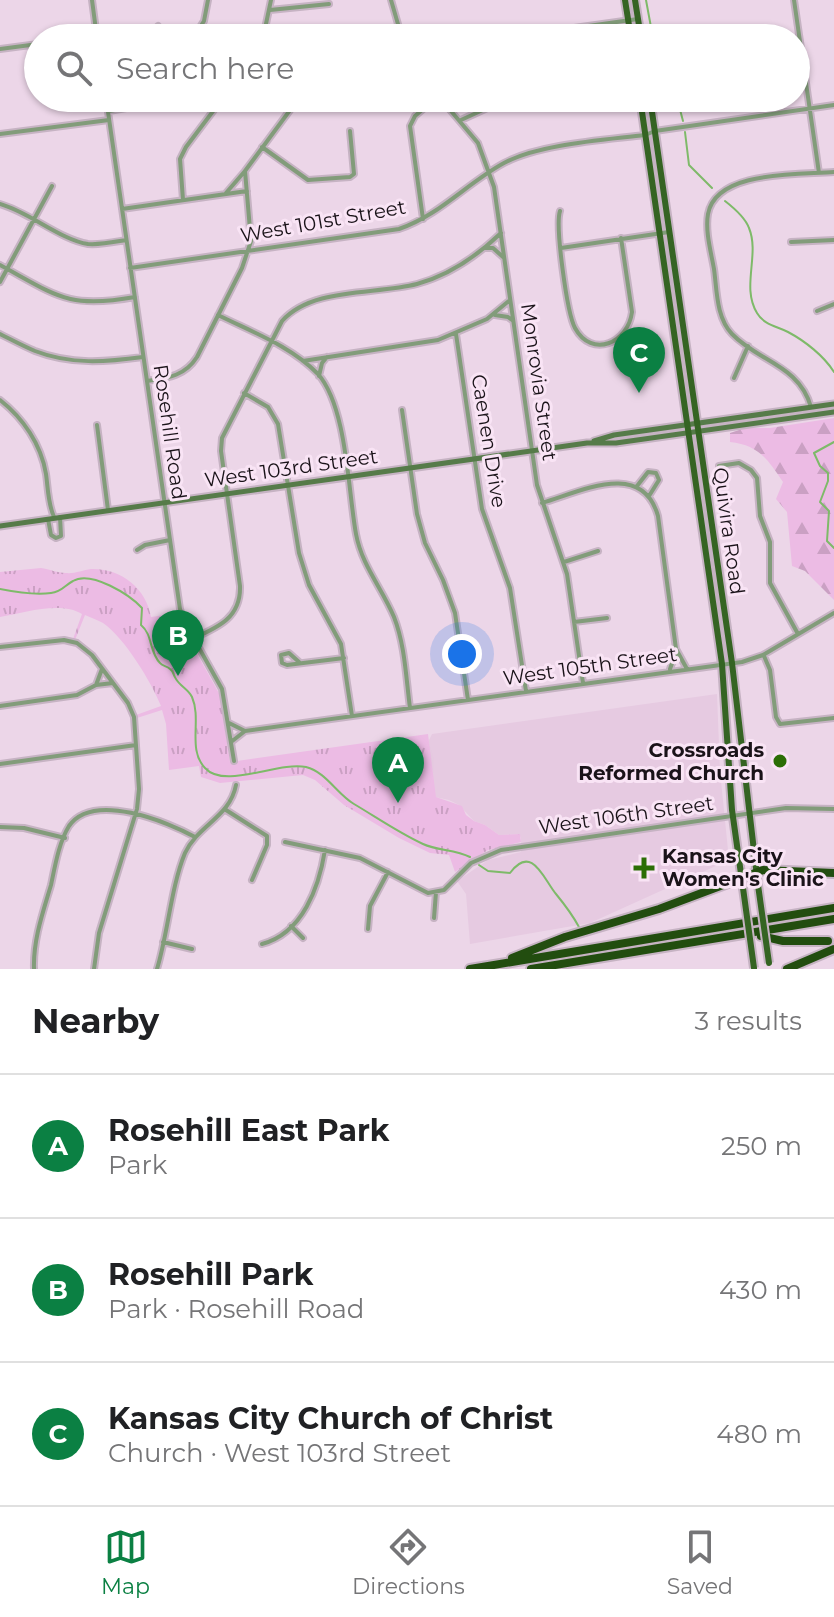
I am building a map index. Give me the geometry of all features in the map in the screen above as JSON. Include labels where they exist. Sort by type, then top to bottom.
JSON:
[{"type":"highway","points":[[497,964],[565,937],[659,909],[763,870],[834,873]]},
{"type":"highway","points":[[470,969],[834,908]]},
{"type":"highway","points":[[531,969],[834,919]]},
{"type":"highway","points":[[745,932],[783,941],[828,941]]},
{"type":"highway","points":[[787,969],[834,949]]},
{"type":"main road","points":[[625,0],[629,24]]},
{"type":"main road","points":[[635,0],[639,24]]},
{"type":"main road","name":"Quivira Road","points":[[642,112],[722,664],[733,815],[754,968]]},
{"type":"main road","name":"Quivira Road","points":[[652,112],[732,663],[769,966]]},
{"type":"main road","name":"West 103rd Street","points":[[587,443],[614,435],[834,404]]},
{"type":"main road","name":"West 103rd Street","points":[[0,526],[533,450],[587,443],[616,443],[834,412]]},
{"type":"street","points":[[92,0],[95,24]]},
{"type":"street","points":[[202,24],[208,0]]},
{"type":"street","points":[[266,24],[271,0]]},
{"type":"street","points":[[391,0],[398,24]]},
{"type":"street","points":[[794,0],[798,24]]},
{"type":"street","points":[[270,10],[329,4]]},
{"type":"street","points":[[600,24],[638,19]]},
{"type":"street","points":[[0,49],[24,46]]},
{"type":"street","name":"West 101st Street","points":[[810,109],[834,105]]},
{"type":"street","points":[[810,109],[819,173]]},
{"type":"street","name":"Rosehill Road","points":[[108,112],[180,609],[222,689],[234,761]]},
{"type":"street","points":[[183,200],[180,159],[212,112]]},
{"type":"street","points":[[225,194],[288,112]]},
{"type":"street","points":[[420,112],[410,126],[423,219]]},
{"type":"street","name":"Monrovia Street","points":[[453,112],[478,143],[490,172],[542,503],[564,562],[583,683]]},
{"type":"street","points":[[461,120],[478,112]]},
{"type":"street","name":"West 101st Street","points":[[130,268],[388,231],[423,219],[508,161],[534,152],[789,112]]},
{"type":"street","points":[[0,134],[109,120]]},
{"type":"street","points":[[262,147],[308,180],[350,177],[355,167],[350,131]]},
{"type":"street","points":[[147,381],[173,377],[189,367],[248,251],[251,233],[245,171]]},
{"type":"street","points":[[812,415],[804,387],[797,379],[730,332],[721,315],[708,223],[712,203],[721,191],[736,183],[834,172]]},
{"type":"street","points":[[0,282],[52,186]]},
{"type":"street","points":[[122,209],[247,191]]},
{"type":"street","points":[[0,204],[82,243],[126,240]]},
{"type":"street","points":[[560,211],[558,222],[571,315],[583,338],[598,344],[618,339],[627,331],[632,312],[621,238]]},
{"type":"street","points":[[561,248],[669,232]]},
{"type":"street","points":[[194,638],[228,619],[239,601],[240,586],[221,451],[222,438],[285,317],[306,303],[417,284],[459,267],[501,233]]},
{"type":"street","points":[[791,242],[834,240]]},
{"type":"street","points":[[485,248],[493,248],[504,258]]},
{"type":"street","points":[[0,265],[57,296],[78,302],[100,303],[135,297]]},
{"type":"street","points":[[303,361],[425,343],[456,334],[492,315],[510,300]]},
{"type":"street","points":[[817,311],[834,304]]},
{"type":"street","points":[[218,315],[303,361],[319,376],[336,410],[361,553],[397,627],[410,708]]},
{"type":"street","points":[[492,315],[508,317],[514,322]]},
{"type":"street","points":[[0,334],[36,351],[78,362],[143,357]]},
{"type":"street","name":"Caenen Drive","points":[[456,334],[486,523],[510,588],[526,691]]},
{"type":"street","points":[[578,346],[583,338]]},
{"type":"street","points":[[734,378],[748,346]]},
{"type":"street","points":[[319,376],[327,357]]},
{"type":"street","points":[[244,393],[268,407],[277,420],[295,538],[319,605],[340,640],[352,716]]},
{"type":"street","points":[[0,400],[30,433],[42,457],[54,518]]},
{"type":"street","points":[[402,410],[420,528],[455,613],[468,700]]},
{"type":"street","points":[[97,425],[108,510]]},
{"type":"street","points":[[719,466],[739,463],[757,478],[760,516],[770,542],[770,583],[798,634]]},
{"type":"street","points":[[637,486],[648,472],[656,473],[659,480],[649,496]]},
{"type":"street","points":[[542,503],[607,484],[637,486],[649,496],[657,511],[676,649],[674,663],[668,671]]},
{"type":"street","points":[[137,550],[145,545],[170,540]]},
{"type":"street","points":[[564,562],[598,551]]},
{"type":"street","name":"West 105th Street","points":[[245,731],[732,663],[763,655],[834,613]]},
{"type":"street","points":[[574,622],[607,618]]},
{"type":"street","points":[[0,647],[60,639],[81,646],[102,668],[132,713],[139,789],[136,814],[99,933],[94,969]]},
{"type":"street","points":[[676,649],[687,669]]},
{"type":"street","points":[[299,662],[289,653],[281,655],[284,665],[344,658]]},
{"type":"street","points":[[763,655],[770,667],[776,717],[780,724],[834,718]]},
{"type":"street","points":[[96,685],[102,668]]},
{"type":"street","points":[[0,706],[77,695],[96,685],[113,683]]},
{"type":"street","points":[[228,723],[245,731],[231,742]]},
{"type":"street","points":[[0,764],[137,745]]},
{"type":"street","points":[[157,969],[183,861],[195,837],[226,810],[234,798],[236,785]]},
{"type":"street","name":"West 106th Street","points":[[436,892],[444,890],[471,863],[501,850],[749,813],[799,808],[834,809]]},
{"type":"street","points":[[226,810],[267,836],[267,845],[252,880]]},
{"type":"street","points":[[34,969],[37,935],[65,838],[74,822],[87,813],[136,814],[167,822],[195,837]]},
{"type":"street","points":[[0,827],[24,828],[65,838]]},
{"type":"street","points":[[285,842],[360,858],[422,890],[436,892],[434,918]]},
{"type":"street","points":[[262,944],[272,941],[291,926],[311,900],[325,850]]},
{"type":"street","points":[[368,929],[370,906],[388,872]]},
{"type":"street","points":[[291,926],[303,938]]},
{"type":"street","points":[[163,942],[192,949]]},
{"type":"shaded area","points":[[717,694],[720,771],[729,860],[590,923],[470,944],[466,894],[457,881],[488,860],[521,852],[521,838],[519,834],[499,835],[474,821],[459,805],[435,797],[428,742],[432,734]]},
{"type":"green space","points":[[834,418],[834,600],[805,571],[792,566],[787,512],[776,499],[783,482],[756,450],[730,442],[730,433],[745,428],[770,428]]},
{"type":"green space","points":[[41,568],[66,573],[91,569],[112,572],[138,589],[151,617],[178,613],[185,632],[220,695],[230,762],[428,734],[436,797],[462,806],[466,815],[499,835],[520,834],[521,842],[488,850],[455,872],[449,855],[430,853],[399,838],[344,805],[315,780],[303,775],[220,783],[201,777],[199,766],[169,770],[162,710],[137,718],[136,715],[161,706],[136,661],[111,630],[85,615],[75,640],[82,614],[63,608],[0,617],[0,572]]},
{"type":"waterway","points":[[646,0],[650,24]]},
{"type":"waterway","points":[[681,112],[683,121]]},
{"type":"waterway","points":[[685,132],[689,165],[712,188]]},
{"type":"waterway","points":[[725,201],[742,216],[752,238],[750,282],[757,313],[767,323],[807,344],[834,372]]},
{"type":"waterway","points":[[834,442],[814,453],[820,466],[828,473],[820,502],[829,511],[827,541],[834,548]]},
{"type":"waterway","points":[[0,589],[51,593],[81,578],[100,581],[120,591],[142,608],[141,625],[154,654],[192,697],[197,752],[205,768],[214,774],[238,776],[294,766],[306,767],[320,773],[354,804],[405,835],[429,846],[470,857]]},
{"type":"waterway","points":[[479,865],[488,871],[510,873],[518,865],[531,863],[542,873],[579,927]]},
{"type":"place","name":"Kansas City Church of Christ","points":[[639,393]]},
{"type":"place","name":"Rosehill Park","points":[[178,676]]},
{"type":"place","name":"Crossroads Reformed Church","points":[[780,761]]},
{"type":"place","name":"Rosehill East Park","points":[[398,803]]},
{"type":"place","name":"Kansas City Women's Clinic","points":[[644,868]]}]
